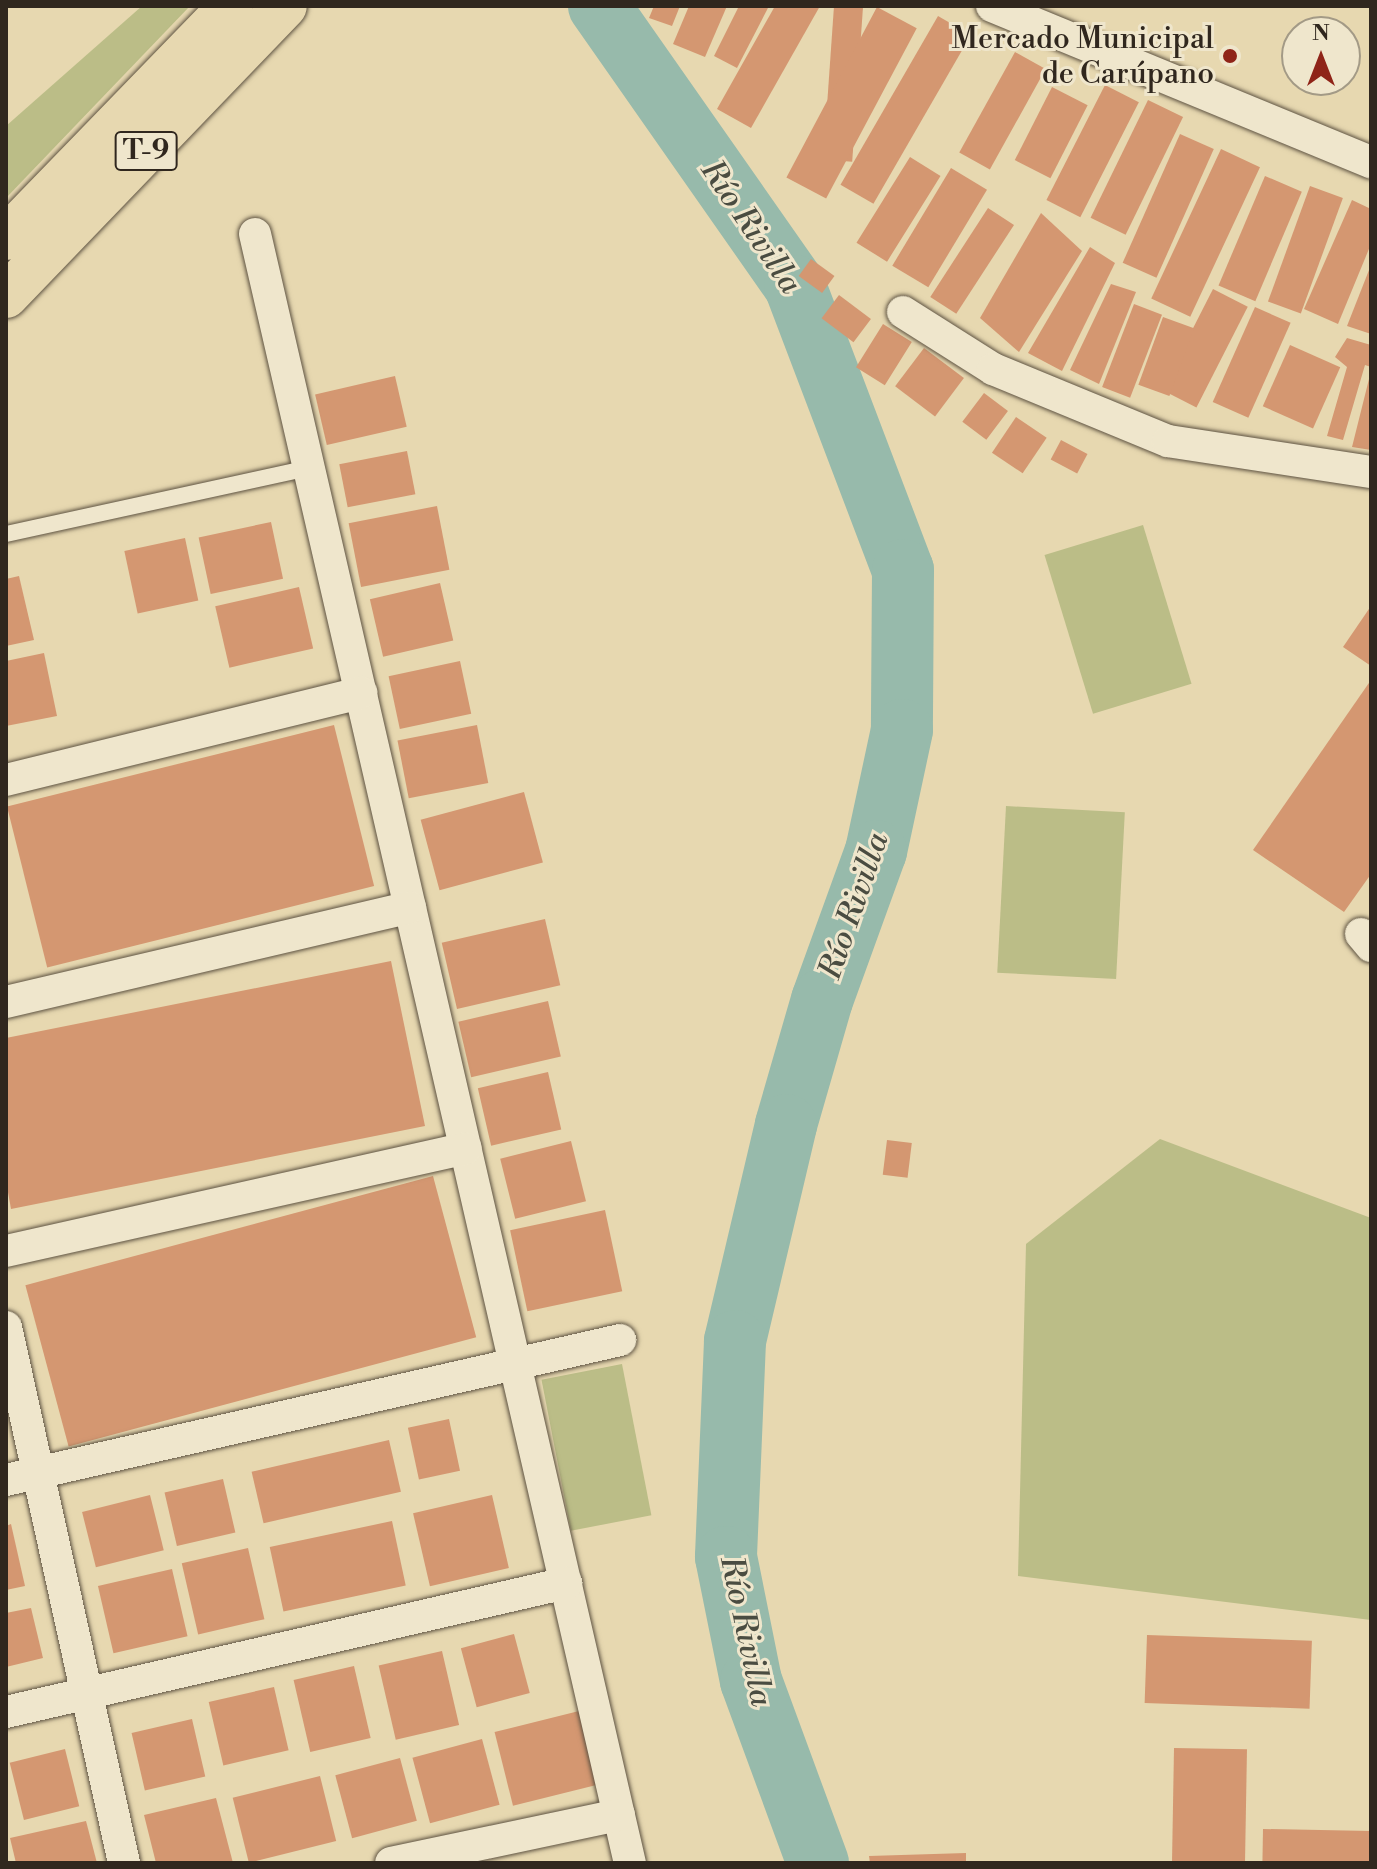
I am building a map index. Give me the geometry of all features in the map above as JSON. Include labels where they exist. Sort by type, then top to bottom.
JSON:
[{"type":"highway","name":"T-9","points":[[6,238],[231,6]]},
{"type":"highway","name":"T-9","points":[[6,296],[285,6]]},
{"type":"street","points":[[992,6],[1371,162]]},
{"type":"street","points":[[255,234],[630,1863]]},
{"type":"street","points":[[903,312],[993,369],[1168,441],[1371,472]]},
{"type":"street","points":[[6,780],[361,693]]},
{"type":"street","points":[[6,1002],[410,907]]},
{"type":"street","points":[[6,1251],[466,1148]]},
{"type":"street","points":[[6,1327],[21,1476],[84,1695],[124,1863]]},
{"type":"street","points":[[21,1476],[620,1340]]},
{"type":"street","points":[[6,1712],[566,1583]]},
{"type":"street","points":[[391,1863],[619,1815]]},
{"type":"lane","points":[[6,534],[309,468]]},
{"type":"green space","points":[[142,6],[190,6],[6,198],[6,126]]},
{"type":"green space","points":[[1143,525],[1192,684],[1093,714],[1045,555]]},
{"type":"green space","points":[[1006,806],[1125,812],[1116,979],[997,973]]},
{"type":"green space","points":[[1160,1139],[1371,1218],[1371,1620],[1018,1576],[1026,1244]]},
{"type":"green space","points":[[622,1364],[651,1515],[571,1531],[542,1380]]},
{"type":"building","points":[[654,6],[680,6],[672,26],[649,18]]},
{"type":"building","points":[[689,6],[727,6],[705,57],[673,44]]},
{"type":"building","points":[[739,6],[769,6],[737,68],[714,56]]},
{"type":"building","points":[[775,6],[820,6],[751,128],[717,109]]},
{"type":"building","points":[[834,6],[863,8],[852,162],[823,160]]},
{"type":"building","points":[[877,7],[917,28],[826,199],[786,177]]},
{"type":"building","points":[[938,16],[971,35],[873,204],[840,185]]},
{"type":"building","points":[[1015,52],[1046,69],[990,170],[959,153]]},
{"type":"building","points":[[1105,85],[1139,102],[1080,217],[1046,200]]},
{"type":"building","points":[[1052,87],[1088,105],[1050,178],[1015,160]]},
{"type":"building","points":[[1148,100],[1183,117],[1126,235],[1091,218]]},
{"type":"building","points":[[1180,134],[1214,149],[1156,278],[1123,263]]},
{"type":"building","points":[[1221,149],[1260,167],[1190,317],[1151,299]]},
{"type":"building","points":[[910,157],[941,176],[887,262],[856,243]]},
{"type":"building","points":[[951,168],[987,190],[928,287],[892,266]]},
{"type":"building","points":[[1265,176],[1302,192],[1255,301],[1219,286]]},
{"type":"building","points":[[1310,186],[1343,198],[1301,314],[1268,302]]},
{"type":"building","points":[[1352,200],[1371,209],[1371,244],[1338,324],[1304,309]]},
{"type":"building","points":[[988,208],[1014,225],[956,314],[930,297]]},
{"type":"building","points":[[1041,213],[1082,251],[1019,352],[980,318]]},
{"type":"building","points":[[1090,247],[1115,263],[1062,371],[1028,353]]},
{"type":"building","points":[[811,259],[834,276],[822,293],[799,276]]},
{"type":"building","points":[[1371,265],[1371,334],[1347,326]]},
{"type":"building","points":[[1111,284],[1136,292],[1099,384],[1070,370]]},
{"type":"building","points":[[1213,289],[1248,307],[1196,407],[1162,390]]},
{"type":"building","points":[[839,295],[871,319],[853,342],[822,318]]},
{"type":"building","points":[[1134,304],[1162,315],[1130,398],[1102,387]]},
{"type":"building","points":[[1255,307],[1291,323],[1248,418],[1213,402]]},
{"type":"building","points":[[1163,317],[1194,328],[1169,396],[1138,385]]},
{"type":"building","points":[[883,324],[912,342],[885,385],[856,367]]},
{"type":"building","points":[[1347,338],[1371,345],[1371,367],[1365,365],[1343,440],[1327,436],[1347,367],[1335,357]]},
{"type":"building","points":[[1290,345],[1340,367],[1313,429],[1263,406]]},
{"type":"building","points":[[924,348],[964,378],[935,416],[895,386]]},
{"type":"building","points":[[1371,375],[1371,450],[1352,447]]},
{"type":"building","points":[[395,376],[407,427],[327,445],[315,394]]},
{"type":"building","points":[[984,393],[1008,411],[986,440],[962,422]]},
{"type":"building","points":[[1016,417],[1047,438],[1023,473],[992,453]]},
{"type":"building","points":[[1061,440],[1087,454],[1077,474],[1051,459]]},
{"type":"building","points":[[407,451],[415,494],[348,507],[339,464]]},
{"type":"building","points":[[437,506],[449,570],[361,587],[349,523]]},
{"type":"building","points":[[271,522],[283,579],[211,594],[199,537]]},
{"type":"building","points":[[185,538],[198,601],[138,613],[124,551]]},
{"type":"building","points":[[19,576],[34,640],[6,646],[6,579]]},
{"type":"building","points":[[440,583],[453,640],[383,657],[370,599]]},
{"type":"building","points":[[299,587],[313,648],[229,668],[215,606]]},
{"type":"building","points":[[1371,606],[1371,666],[1343,647]]},
{"type":"building","points":[[44,653],[57,716],[6,726],[6,661]]},
{"type":"building","points":[[460,661],[471,714],[400,729],[389,676]]},
{"type":"building","points":[[1371,680],[1371,874],[1344,912],[1253,850]]},
{"type":"building","points":[[334,725],[374,886],[47,968],[7,807]]},
{"type":"building","points":[[477,725],[488,783],[409,798],[397,740]]},
{"type":"building","points":[[524,792],[543,863],[440,890],[421,820]]},
{"type":"building","points":[[545,919],[560,985],[457,1009],[442,943]]},
{"type":"building","points":[[391,961],[425,1126],[11,1209],[6,1181],[6,1038]]},
{"type":"building","points":[[548,1001],[561,1057],[471,1077],[458,1022]]},
{"type":"building","points":[[548,1072],[561,1129],[491,1146],[478,1088]]},
{"type":"building","points":[[887,1140],[912,1143],[908,1178],[883,1175]]},
{"type":"building","points":[[571,1141],[586,1201],[515,1219],[500,1159]]},
{"type":"building","points":[[433,1176],[476,1337],[69,1447],[25,1285]]},
{"type":"building","points":[[605,1210],[622,1291],[527,1311],[510,1230]]},
{"type":"building","points":[[449,1419],[460,1471],[419,1480],[408,1428]]},
{"type":"building","points":[[389,1440],[401,1492],[264,1523],[252,1472]]},
{"type":"building","points":[[223,1479],[235,1533],[177,1546],[165,1492]]},
{"type":"building","points":[[150,1495],[164,1550],[96,1567],[82,1512]]},
{"type":"building","points":[[492,1495],[509,1568],[430,1586],[413,1513]]},
{"type":"building","points":[[392,1521],[406,1586],[283,1612],[270,1547]]},
{"type":"building","points":[[11,1524],[25,1586],[6,1590],[6,1526]]},
{"type":"building","points":[[248,1548],[264,1619],[198,1634],[182,1563]]},
{"type":"building","points":[[172,1569],[188,1636],[113,1653],[98,1586]]},
{"type":"building","points":[[31,1608],[43,1658],[6,1667],[6,1613]]},
{"type":"building","points":[[514,1634],[530,1693],[477,1707],[461,1648]]},
{"type":"building","points":[[1147,1635],[1312,1641],[1310,1709],[1145,1703]]},
{"type":"building","points":[[442,1651],[459,1725],[396,1740],[379,1666]]},
{"type":"building","points":[[354,1666],[371,1738],[310,1752],[294,1680]]},
{"type":"building","points":[[274,1687],[289,1750],[223,1765],[209,1702]]},
{"type":"building","points":[[579,1711],[597,1785],[513,1806],[495,1732]]},
{"type":"building","points":[[192,1719],[205,1776],[145,1790],[132,1733]]},
{"type":"building","points":[[482,1739],[500,1805],[430,1823],[412,1758]]},
{"type":"building","points":[[1174,1748],[1247,1749],[1245,1863],[1172,1863]]},
{"type":"building","points":[[65,1749],[79,1806],[24,1820],[10,1763]]},
{"type":"building","points":[[400,1758],[417,1821],[352,1838],[335,1775]]},
{"type":"building","points":[[320,1776],[336,1841],[249,1863],[233,1798]]},
{"type":"building","points":[[216,1798],[233,1863],[156,1863],[144,1815]]},
{"type":"building","points":[[86,1821],[97,1863],[16,1863],[10,1838]]},
{"type":"building","points":[[1263,1829],[1371,1831],[1370,1863],[1262,1863]]},
{"type":"building","points":[[966,1853],[966,1863],[870,1863],[869,1856]]},
{"type":"waterway","name":"Río Rivilla","points":[[599,6],[795,286],[903,570],[902,730],[876,851],[822,1000],[786,1125],[735,1341],[726,1557],[751,1681],[818,1863]]},
{"type":"place","name":"Mercado Municipal de Carúpano","points":[[1230,56]]}]
